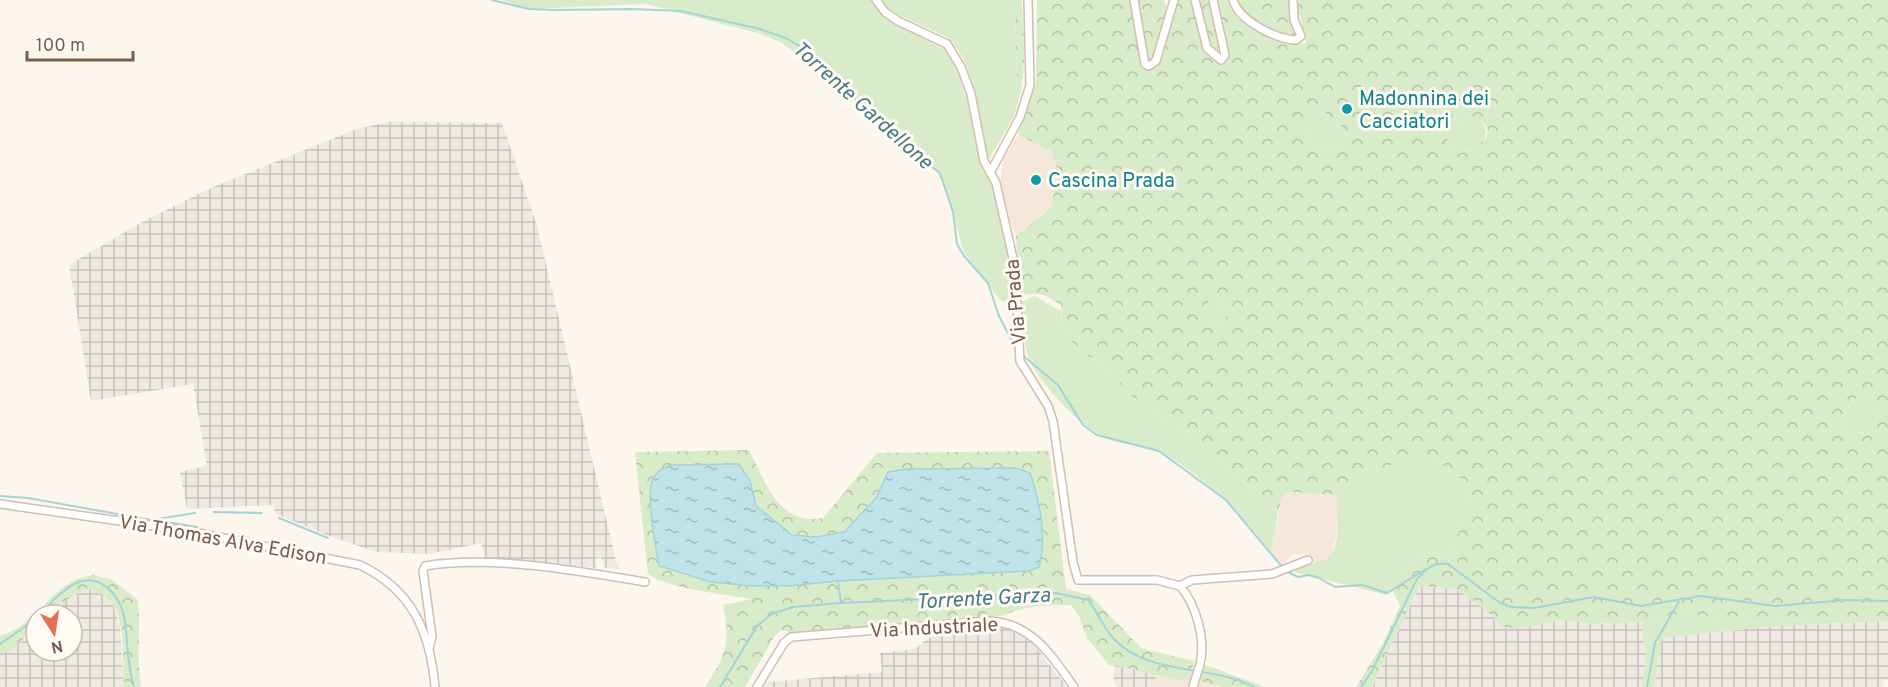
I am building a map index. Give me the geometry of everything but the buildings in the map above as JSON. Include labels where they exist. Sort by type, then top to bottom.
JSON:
[{"type":"street","name":"Via Prada","points":[[876,0],[885,12],[898,21],[947,44],[956,58],[971,94],[983,156],[996,183],[1015,267],[1020,361],[1048,406],[1053,421],[1073,562],[1078,580],[1138,579],[1180,586],[1192,580],[1272,574],[1308,560]]},
{"type":"street","points":[[990,173],[1020,117],[1030,85],[1028,0]]},
{"type":"street","points":[[1134,0],[1145,64],[1149,66],[1156,61],[1174,0]]},
{"type":"street","points":[[1195,0],[1207,48],[1221,60],[1225,55],[1213,0]]},
{"type":"street","points":[[1233,0],[1235,8],[1260,27],[1286,40],[1296,40],[1300,36],[1294,20],[1293,0]]},
{"type":"street","name":"Via Thomas Alva Edison","points":[[0,504],[183,530],[348,561],[378,574],[393,584],[410,603],[429,649],[435,687]]},
{"type":"street","name":"Via Thomas Alva Edison","points":[[429,649],[432,636],[423,572],[425,566],[464,561],[602,574],[645,582]]},
{"type":"street","points":[[1180,586],[1193,606],[1199,633],[1200,664],[1194,684]]},
{"type":"street","points":[[420,623],[429,616]]},
{"type":"street","name":"Via Industriale","points":[[758,687],[784,643],[791,637],[989,621],[1010,624],[1035,637],[1074,687]]},
{"type":"shaded area","points":[[388,122],[502,123],[537,226],[618,569],[604,568],[601,557],[595,559],[597,568],[485,558],[481,543],[429,554],[377,552],[334,538],[276,514],[273,505],[187,509],[180,472],[207,466],[193,384],[91,401],[69,265],[144,221],[213,187],[357,129]]},
{"type":"shaded area","points":[[1018,135],[1051,151],[1059,174],[1050,209],[1016,236],[1002,201],[1001,175],[1004,158]]},
{"type":"shaded area","points":[[1288,492],[1338,495],[1336,537],[1331,555],[1321,561],[1308,562],[1308,554],[1292,554],[1281,566],[1271,552],[1282,497]]},
{"type":"shaded area","points":[[1419,586],[1454,588],[1484,608],[1502,626],[1516,629],[1561,620],[1595,624],[1641,622],[1646,655],[1642,687],[1372,687]]},
{"type":"shaded area","points":[[87,588],[101,593],[113,604],[120,626],[124,687],[0,687],[0,653],[10,651],[24,638],[24,663],[84,663],[84,603],[61,603]]},
{"type":"shaded area","points":[[1888,621],[1888,680],[1882,681],[1883,687],[1654,687],[1661,638],[1764,627]]},
{"type":"shaded area","points":[[999,627],[1013,630],[1032,642],[1067,687],[764,687],[768,682],[882,672],[880,653],[915,649],[932,635]]},
{"type":"shaded area","points":[[1115,665],[1135,668],[1156,676],[1154,687],[1117,687],[1113,682]]},
{"type":"shaded area","points":[[1156,676],[1204,680],[1216,684],[1216,687],[1154,687]]},
{"type":"green space","points":[[501,0],[873,0],[895,22],[947,51],[953,60],[971,111],[981,160],[993,184],[1004,228],[1012,281],[1010,300],[1006,302],[1000,300],[963,251],[950,201],[938,173],[885,122],[782,43],[761,34],[646,4],[530,9]]},
{"type":"green space","points":[[879,0],[1015,0],[1017,105],[1014,116],[989,159],[985,150],[972,80],[954,45],[945,36],[890,11]]},
{"type":"green space","points":[[1015,0],[1022,0],[1024,40],[1023,79],[1017,105]]},
{"type":"green space","points":[[1037,0],[1133,0],[1141,54],[1151,69],[1160,59],[1177,0],[1193,0],[1208,55],[1223,65],[1230,54],[1221,31],[1215,0],[1229,0],[1239,17],[1271,35],[1290,42],[1306,43],[1296,0],[1888,0],[1888,616],[1743,622],[1700,615],[1675,614],[1641,622],[1595,624],[1561,620],[1516,629],[1502,626],[1484,608],[1454,588],[1419,586],[1372,687],[1356,687],[1382,645],[1400,606],[1393,591],[1415,557],[1437,556],[1449,560],[1472,493],[1469,485],[1432,457],[1425,454],[1414,454],[1401,462],[1352,476],[1338,495],[1288,492],[1282,497],[1278,512],[1189,435],[1132,396],[1099,362],[1083,353],[1071,341],[1062,323],[1061,305],[1043,295],[1023,295],[1020,292],[1016,236],[1050,209],[1059,174],[1051,151],[1018,135],[1036,82]],"holes":[[[1324,112],[1332,118],[1346,134],[1344,143],[1331,150],[1315,149],[1304,132],[1311,117]],[[1472,116],[1482,121],[1488,133],[1481,144],[1457,154],[1449,146],[1447,139],[1456,124]],[[1217,294],[1227,313],[1221,322],[1210,321],[1206,312],[1209,300]],[[1870,393],[1877,399],[1878,420],[1867,433],[1848,432],[1841,423],[1845,412],[1855,399]]]},
{"type":"green space","points":[[1137,0],[1164,0],[1167,9],[1155,59],[1152,63],[1146,60]]},
{"type":"green space","points":[[1198,0],[1211,0],[1219,37],[1218,53],[1209,47]]},
{"type":"green space","points":[[1236,0],[1289,0],[1291,18],[1297,33],[1290,38],[1259,23],[1245,13]]},
{"type":"green space","points":[[1324,112],[1341,126],[1346,139],[1344,143],[1331,150],[1320,151],[1311,145],[1304,132],[1310,117]]},
{"type":"green space","points":[[1472,116],[1484,124],[1486,132],[1484,141],[1481,146],[1457,154],[1449,146],[1446,138],[1456,124]]},
{"type":"green space","points":[[1217,294],[1227,314],[1221,322],[1210,321],[1206,312],[1209,300]]},
{"type":"green space","points":[[1034,296],[1061,311],[1062,323],[1071,341],[1083,353],[1099,362],[1132,396],[1189,435],[1278,512],[1271,552],[1224,499],[1183,466],[1161,453],[1100,435],[1088,428],[1065,407],[1044,383],[1028,356],[1021,324],[1020,303]]},
{"type":"green space","points":[[1870,393],[1877,399],[1878,420],[1867,433],[1848,432],[1841,423],[1845,412],[1855,400]]},
{"type":"green space","points":[[749,450],[776,499],[795,515],[808,519],[823,518],[877,453],[1049,451],[1066,589],[1090,595],[1141,648],[1194,661],[1190,680],[1169,678],[1109,665],[1087,638],[1079,616],[1071,605],[1062,605],[1027,608],[1002,616],[792,633],[782,630],[774,637],[745,687],[705,687],[718,666],[725,648],[727,629],[723,605],[752,599],[682,587],[656,579],[648,574],[635,452]],"holes":[[[739,464],[750,481],[756,506],[792,535],[816,537],[843,532],[876,498],[888,472],[1016,468],[1033,504],[1041,528],[1042,553],[1039,567],[1029,571],[838,581],[789,586],[751,586],[659,566],[650,497],[653,479],[659,472],[672,465]]]},
{"type":"green space","points":[[1414,454],[1425,454],[1432,457],[1469,485],[1472,493],[1449,560],[1437,556],[1415,557],[1393,591],[1387,595],[1294,572],[1298,568],[1323,560],[1331,554],[1337,534],[1337,502],[1344,483],[1359,472]]},
{"type":"green space","points":[[93,575],[111,579],[138,600],[141,687],[124,687],[119,620],[112,603],[87,588],[61,603],[46,603],[61,589],[79,579]]},
{"type":"green space","points":[[1675,614],[1700,615],[1743,622],[1880,616],[1888,616],[1888,621],[1764,627],[1662,638],[1654,687],[1642,687],[1646,655],[1641,622]]},
{"type":"green space","points":[[24,624],[24,638],[10,651],[0,653],[0,636]]},
{"type":"green space","points":[[1203,664],[1265,687],[1222,687],[1197,680]]},
{"type":"water","points":[[739,464],[750,481],[756,506],[792,535],[816,537],[844,532],[876,498],[888,472],[907,469],[1016,468],[1030,473],[1037,496],[1042,532],[1039,567],[1029,571],[838,581],[789,586],[751,586],[711,582],[659,566],[650,497],[653,479],[664,468],[672,465]]},
{"type":"waterway","name":"Torrente Gardellone","points":[[492,0],[529,9],[681,11],[760,29],[788,39],[809,52],[840,86],[916,155],[940,173],[953,212],[957,244],[964,256],[988,283],[999,316],[1017,351]]},
{"type":"waterway","name":"Torrente Gardellone","points":[[1021,354],[1058,385],[1083,425],[1097,435],[1159,451],[1226,500],[1283,568]]},
{"type":"waterway","points":[[0,496],[28,498],[151,520],[195,513]]},
{"type":"waterway","points":[[0,508],[9,509]]},
{"type":"waterway","points":[[214,512],[262,513]]},
{"type":"waterway","points":[[279,518],[328,538]]},
{"type":"waterway","points":[[154,520],[197,527]]},
{"type":"waterway","points":[[95,521],[182,534]]},
{"type":"waterway","points":[[193,536],[199,537]]},
{"type":"waterway","name":"Torrente Garza","points":[[1361,687],[1372,671],[1417,579],[1427,569],[1443,563],[1448,564],[1500,603],[1512,607],[1534,608],[1594,597],[1641,606],[1701,596],[1775,606],[1846,600],[1888,601]]},
{"type":"waterway","name":"Torrente Gardellone","points":[[1286,571],[1298,577],[1309,575],[1319,578],[1335,587],[1362,585],[1387,593],[1426,569]]},
{"type":"waterway","name":"Torrente Garza","points":[[51,603],[73,584],[88,580],[104,585],[111,591],[123,614],[134,687]]},
{"type":"waterway","points":[[838,581],[841,603]]},
{"type":"waterway","name":"Torrente Garza","points":[[720,687],[757,626],[772,614],[793,607],[1056,593],[1088,600],[1114,639],[1129,651],[1145,659],[1163,665],[1219,675],[1254,687]]},
{"type":"waterway","points":[[1647,687],[1655,643],[1681,598]]},
{"type":"waterway","name":"Torrente Garza","points":[[0,644],[24,627]]},
{"type":"place","name":"Madonnina dei Cacciatori","points":[[1347,109]]},
{"type":"place","name":"Cascina Prada","points":[[1036,180]]}]
